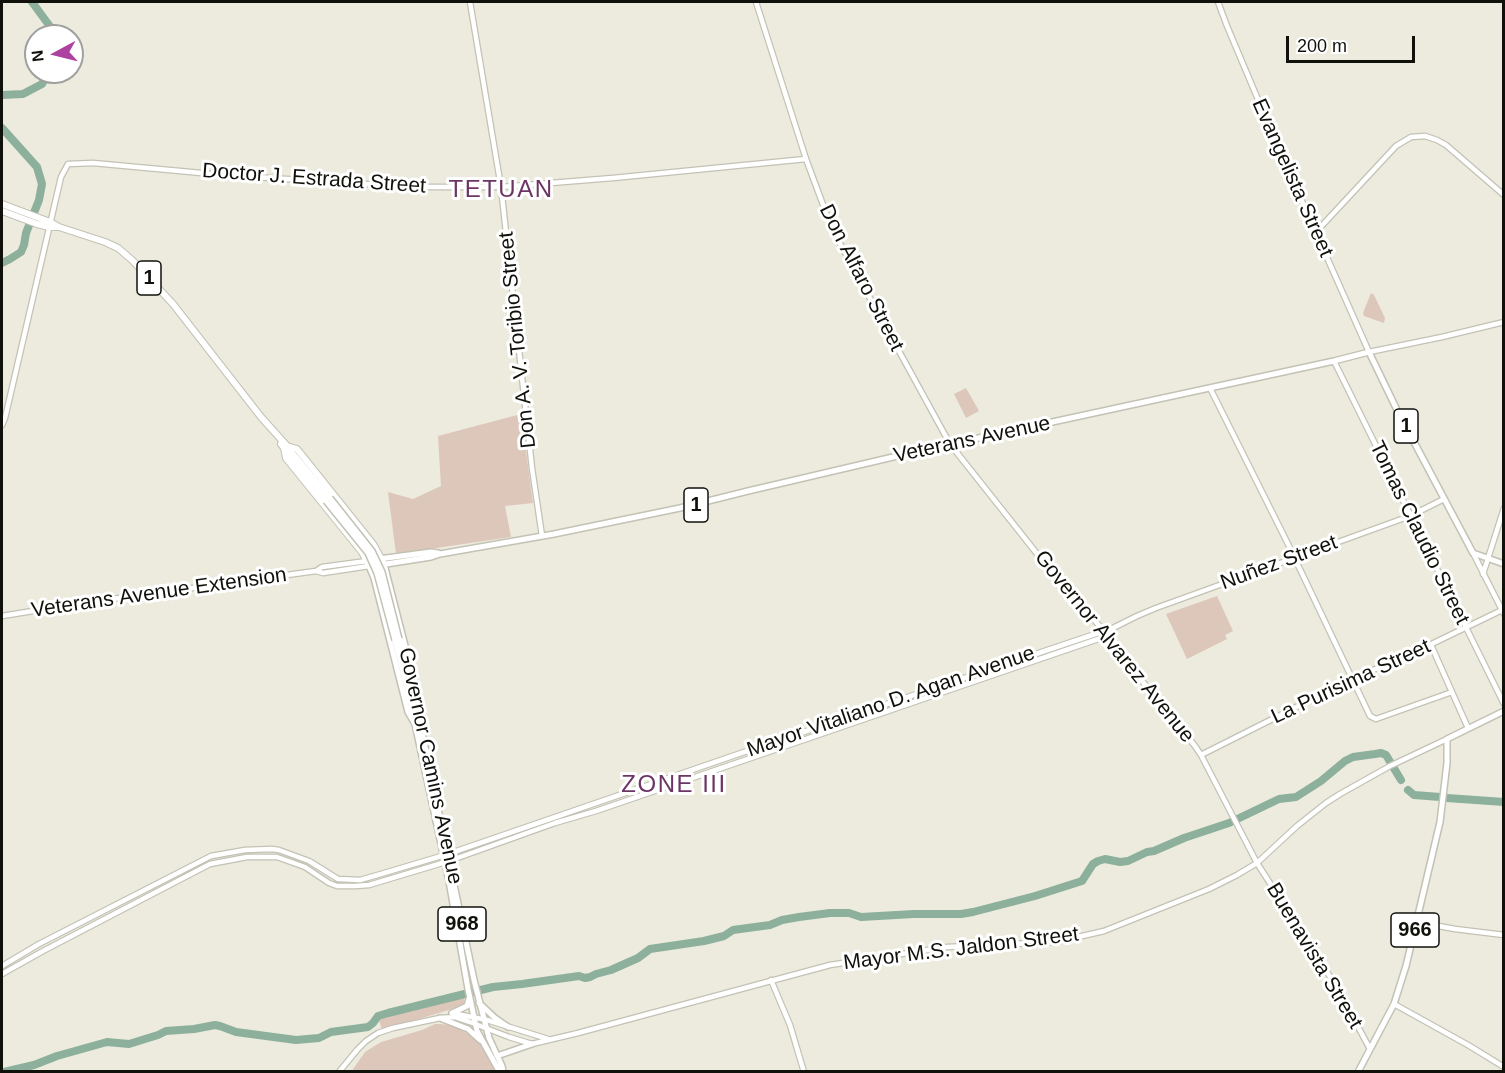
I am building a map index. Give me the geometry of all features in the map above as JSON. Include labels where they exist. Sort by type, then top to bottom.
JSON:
[{"type":"highway","name":"1","points":[[2,204],[21,215]]},
{"type":"highway","name":"1","points":[[2,211],[50,224],[118,248],[173,304],[285,447]]},
{"type":"highway","points":[[368,563],[358,547],[286,458],[285,447],[293,447],[297,450],[383,561]]},
{"type":"highway","points":[[330,512],[340,504]]},
{"type":"highway","points":[[344,530],[354,521]]},
{"type":"highway","points":[[358,547],[368,539]]},
{"type":"main road","name":"Don A. V. Toribio Street","points":[[470,2],[501,187],[532,468],[542,536]]},
{"type":"main road","name":"Don Alfaro Street","points":[[756,2],[806,159],[833,232],[950,444]]},
{"type":"main road","name":"Evangelista Street","points":[[1218,2],[1246,72],[1369,352]]},
{"type":"main road","points":[[1316,232],[1396,146],[1410,137],[1425,136],[1446,145],[1503,195]]},
{"type":"main road","name":"Doctor J. Estrada Street","points":[[50,224],[61,177],[68,164],[76,163],[413,187],[501,187],[806,159]]},
{"type":"main road","points":[[2,425],[11,396],[50,224]]},
{"type":"main road","name":"Veterans Avenue","points":[[383,561],[431,557],[680,508],[748,490],[950,444],[1334,362],[1503,322]]},
{"type":"main road","name":"1","points":[[1369,352],[1473,553]]},
{"type":"main road","name":"Tomas Claudio Street","points":[[1334,362],[1503,704]]},
{"type":"main road","points":[[1210,388],[1370,716],[1374,719],[1452,692]]},
{"type":"main road","name":"Governor Alvarez Avenue","points":[[950,444],[1201,755],[1257,863]]},
{"type":"main road","points":[[285,447],[372,550],[382,572],[418,724]]},
{"type":"main road","name":"Nuñez Street","points":[[1113,628],[1146,612],[1410,516],[1444,499]]},
{"type":"main road","points":[[1483,574],[1503,508]]},
{"type":"main road","points":[[1473,553],[1503,564]]},
{"type":"main road","points":[[1473,553],[1503,612]]},
{"type":"main road","name":"1","points":[[368,563],[383,561]]},
{"type":"main road","name":"Governor Camins Avenue","points":[[383,561],[421,708],[418,724],[477,996],[486,1028],[503,1071]]},
{"type":"main road","name":"Governor Camins Avenue","points":[[368,563],[376,585],[408,712],[418,724]]},
{"type":"main road","name":"Veterans Avenue Extension","points":[[2,616],[316,571],[322,567],[368,563]]},
{"type":"main road","points":[[376,585],[389,582]]},
{"type":"main road","points":[[382,608],[395,604]]},
{"type":"main road","name":"La Purisima Street","points":[[1201,755],[1352,679],[1503,612]]},
{"type":"main road","points":[[388,630],[400,627]]},
{"type":"main road","name":"Mayor Vitaliano D. Agan Avenue","points":[[2,966],[39,944],[212,856],[255,849],[279,850],[309,861],[333,877],[344,880],[360,880],[446,859],[594,804],[1113,628]]},
{"type":"main road","name":"Mayor Vitaliano D. Agan Avenue","points":[[2,974],[210,864],[255,856],[273,856],[305,867],[329,883],[344,886],[369,885],[596,811],[1107,636]]},
{"type":"main road","points":[[1431,645],[1468,728]]},
{"type":"main road","points":[[988,670],[991,676]]},
{"type":"main road","points":[[904,698],[907,705]]},
{"type":"main road","points":[[1447,739],[1503,711]]},
{"type":"main road","name":"Mayor M.S. Jaldon Street","points":[[532,1044],[830,965],[947,947],[1056,942],[1095,933],[1209,889],[1257,863],[1326,803],[1394,764],[1447,739]]},
{"type":"main road","name":"966","points":[[1358,1071],[1394,1005],[1406,966],[1440,822],[1447,763],[1447,739]]},
{"type":"main road","points":[[737,755],[739,762]]},
{"type":"main road","points":[[594,804],[596,811]]},
{"type":"main road","points":[[255,849],[255,856]]},
{"type":"main road","points":[[273,849],[273,856]]},
{"type":"main road","points":[[219,854],[221,861]]},
{"type":"main road","name":"Governor Camins Avenue","points":[[446,859],[477,1031],[498,1069],[503,1071]]},
{"type":"main road","name":"Buenavista Street","points":[[1257,863],[1336,986],[1370,1049]]},
{"type":"main road","points":[[166,879],[170,885]]},
{"type":"main road","points":[[128,898],[131,905]]},
{"type":"main road","points":[[1416,922],[1503,935]]},
{"type":"main road","points":[[78,924],[81,931]]},
{"type":"main road","points":[[39,944],[42,951]]},
{"type":"main road","points":[[771,980],[790,1025],[804,1071]]},
{"type":"main road","points":[[440,1018],[468,1006],[470,998]]},
{"type":"main road","points":[[479,1003],[508,1027]]},
{"type":"main road","points":[[1394,1005],[1503,1067]]},
{"type":"main road","points":[[452,1013],[483,1019],[551,1039]]},
{"type":"main road","points":[[339,1071],[366,1041],[378,1033],[440,1018],[455,1017],[532,1044]]},
{"type":"main road","points":[[440,1018],[468,1029],[483,1043]]},
{"type":"main road","points":[[497,1056],[532,1044]]},
{"type":"shaded area","points":[[1371,293],[1385,318],[1384,323],[1364,316],[1363,313]]},
{"type":"shaded area","points":[[966,388],[979,411],[966,418],[954,394]]},
{"type":"shaded area","points":[[521,414],[533,503],[505,506],[511,537],[396,554],[388,492],[413,499],[441,486],[438,436]]},
{"type":"shaded area","points":[[1217,596],[1233,631],[1225,635],[1227,639],[1187,659],[1166,614]]},
{"type":"shaded area","points":[[464,996],[465,1003],[462,1006],[382,1030],[378,1017]]},
{"type":"shaded area","points":[[435,1024],[454,1026],[477,1039],[496,1071],[351,1072],[365,1052],[381,1042]]},
{"type":"waterway","points":[[32,2],[48,24]]},
{"type":"waterway","points":[[2,95],[23,94],[42,84]]},
{"type":"waterway","points":[[2,128],[37,167],[42,184],[39,200],[21,252],[2,263]]},
{"type":"waterway","points":[[4,1072],[107,1042],[129,1044],[166,1031],[215,1025],[236,1032],[296,1040],[319,1038],[331,1032],[368,1027],[378,1016],[388,1013],[493,987],[579,976],[590,977],[638,958],[650,949],[704,941],[724,936],[733,930],[770,925],[799,917],[830,913],[849,913],[861,917],[973,912],[1082,881],[1093,864],[1098,861],[1105,859],[1128,861],[1184,838],[1229,823],[1279,799],[1296,797],[1353,757],[1381,753],[1386,755],[1401,780]]},
{"type":"waterway","points":[[1408,790],[1414,795],[1440,797]]},
{"type":"waterway","points":[[1447,798],[1504,802]]},
{"type":"district","name":"TETUAN","points":[[501,190]]},
{"type":"district","name":"ZONE III","points":[[674,785]]}]
